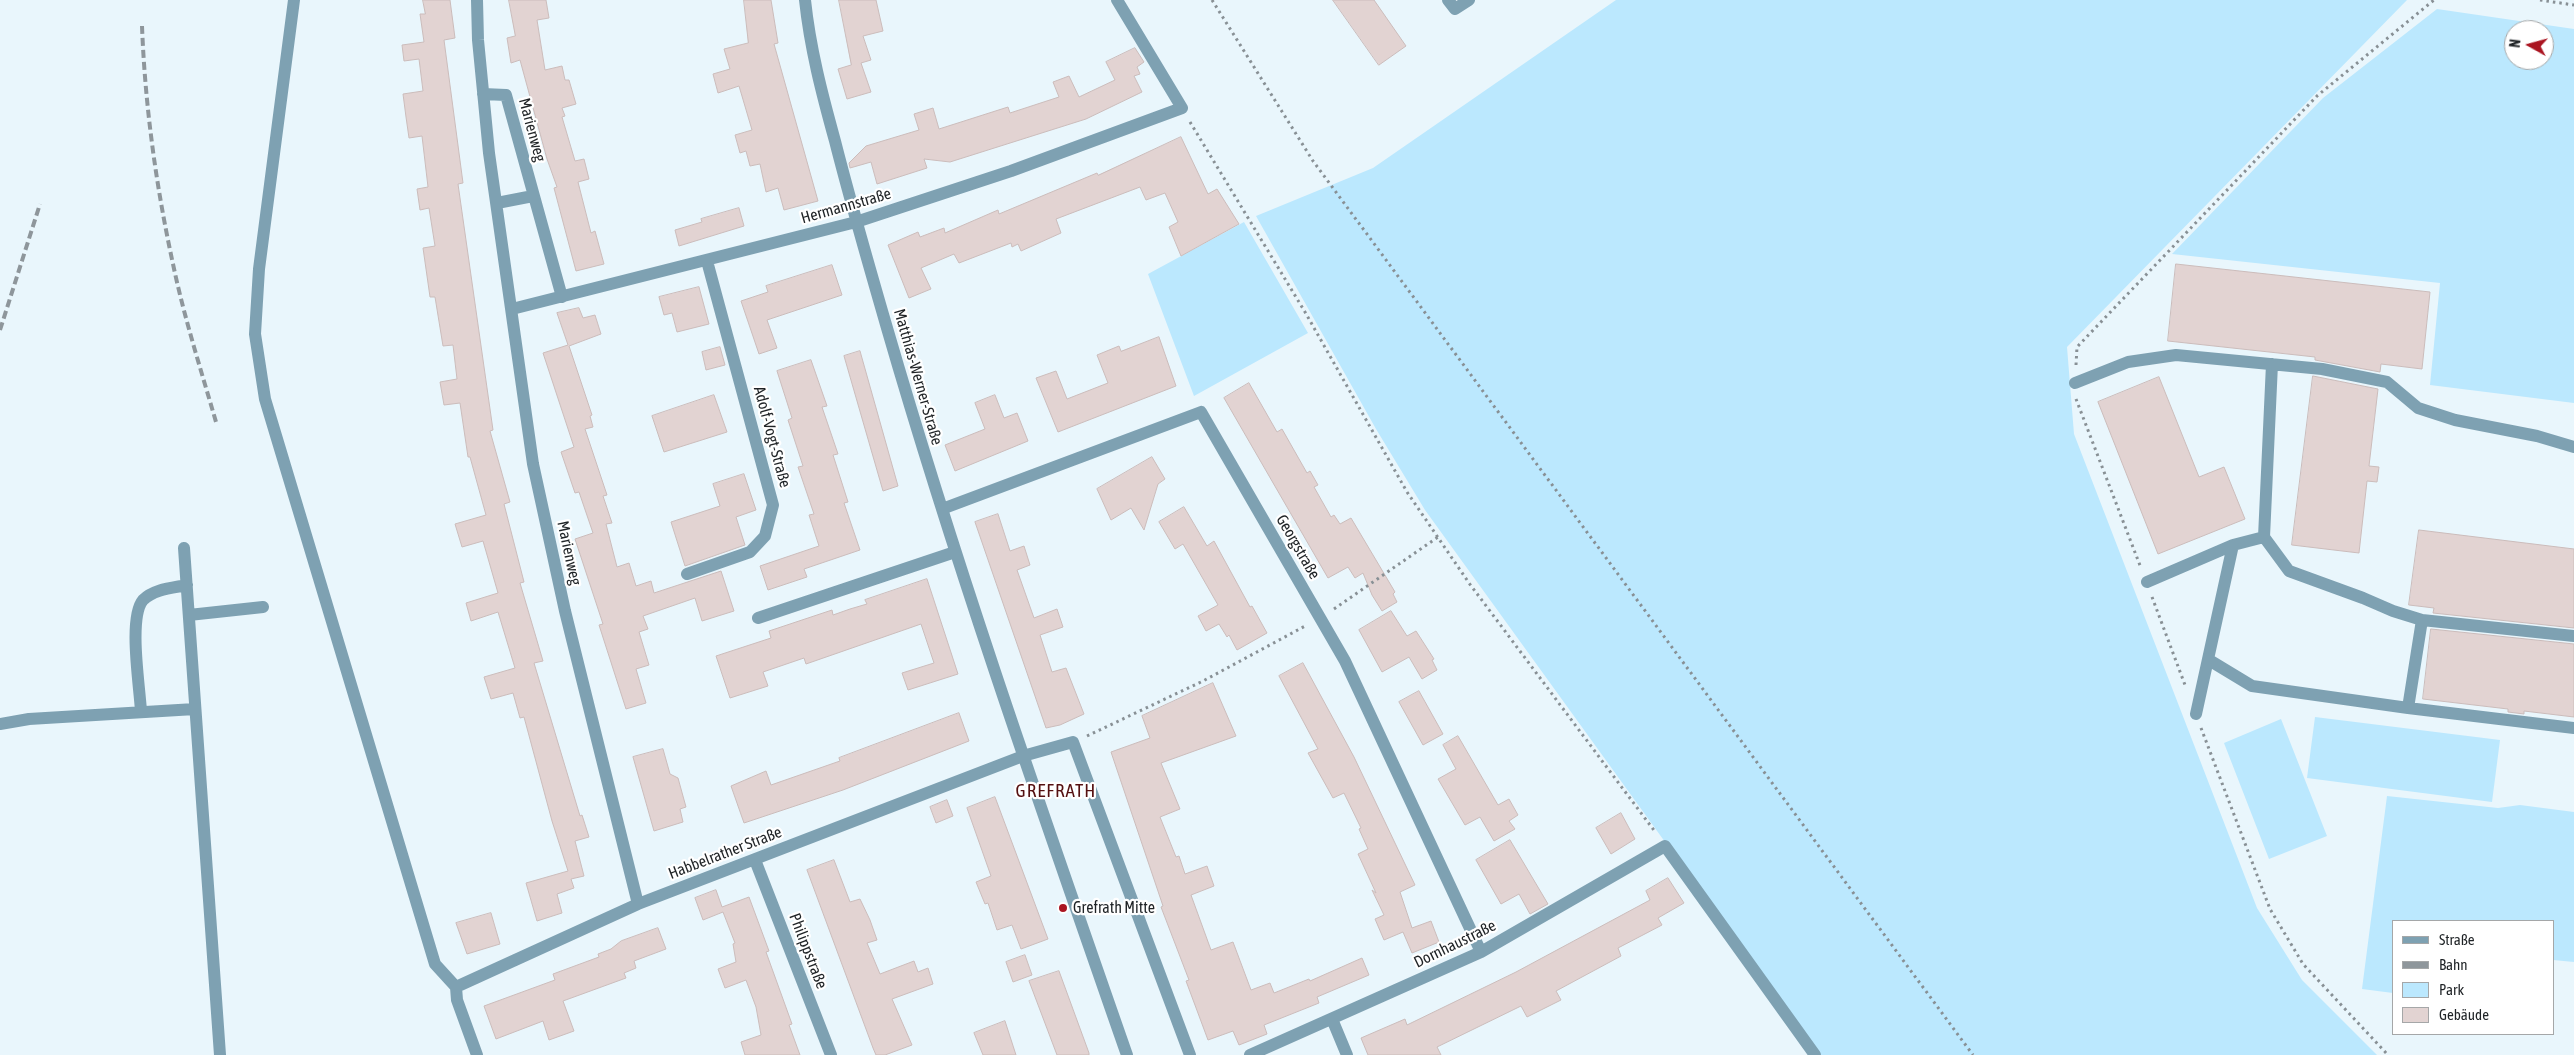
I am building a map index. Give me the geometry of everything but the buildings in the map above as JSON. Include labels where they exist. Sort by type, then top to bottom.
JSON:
[{"type":"street","points":[[294,0],[259,269],[255,334],[266,399],[435,964],[456,993],[477,1055]]},
{"type":"street","name":"Marienweg","points":[[477,0],[483,94],[533,464],[565,611],[638,904]]},
{"type":"street","name":"Matthias-Werner-Straße","points":[[805,0],[808,32],[817,75],[856,222],[955,552],[1023,756],[1127,1055]]},
{"type":"street","points":[[1117,0],[1182,108]]},
{"type":"street","points":[[1448,0],[1455,9],[1469,0]]},
{"type":"street","name":"Marienweg","points":[[483,94],[506,95],[562,297]]},
{"type":"street","name":"Hermannstraße","points":[[512,309],[856,222],[1011,171],[1182,108]]},
{"type":"street","points":[[497,203],[533,196]]},
{"type":"street","name":"Adolf-Vogt-Straße","points":[[687,574],[750,552],[766,536],[773,505],[707,261]]},
{"type":"street","points":[[2075,383],[2128,362],[2176,354],[2322,369],[2386,382],[2418,408],[2455,420],[2537,436],[2574,447]]},
{"type":"street","points":[[2272,364],[2264,537],[2289,572],[2363,598],[2392,612],[2422,620],[2574,636]]},
{"type":"street","name":"Georgstraße","points":[[942,509],[1200,412],[1345,661],[1481,952]]},
{"type":"street","points":[[2147,582],[2233,545],[2264,537]]},
{"type":"street","points":[[2196,714],[2210,660],[2233,545]]},
{"type":"street","points":[[184,548],[220,1055]]},
{"type":"street","points":[[758,618],[955,552]]},
{"type":"street","points":[[141,712],[136,630],[138,613],[143,601],[155,592],[186,585]]},
{"type":"street","points":[[189,614],[263,607]]},
{"type":"street","points":[[2408,708],[2422,620]]},
{"type":"street","points":[[2210,660],[2252,686],[2408,708],[2574,728]]},
{"type":"street","points":[[0,724],[29,719],[195,709]]},
{"type":"street","points":[[1023,756],[1073,742],[1190,1055]]},
{"type":"street","name":"Habbelrather Straße","points":[[456,993],[638,904],[1023,756]]},
{"type":"street","points":[[1665,846],[1815,1055]]},
{"type":"street","name":"Dornhaustraße","points":[[1250,1055],[1481,952],[1665,846]]},
{"type":"street","name":"Philippstraße","points":[[755,860],[830,1055]]},
{"type":"street","points":[[1332,1018],[1347,1055]]},
{"type":"path","points":[[1212,0],[1312,161],[1973,1055]]},
{"type":"path","points":[[2186,687],[2076,401],[2077,347],[2317,96],[2434,0]]},
{"type":"path","points":[[2540,0],[2574,5]]},
{"type":"path","points":[[1182,108],[1305,312],[1406,492],[1519,652],[1665,846]]},
{"type":"path","points":[[1073,742],[1203,681],[1320,618],[1438,537]]},
{"type":"path","points":[[2196,714],[2270,909],[2303,964],[2388,1055]]},
{"type":"green space","points":[[1616,0],[2407,0],[2067,347],[2074,434],[2257,908],[2302,980],[2377,1055],[1819,1055],[1425,510],[1376,429],[1256,216],[1373,168]]},
{"type":"green space","points":[[2437,9],[2512,20],[2504,20],[2504,70],[2554,70],[2554,26],[2574,29],[2574,403],[2430,385],[2440,283],[2172,254],[2323,98]]},
{"type":"green space","points":[[1244,222],[1308,333],[1194,396],[1148,274]]},
{"type":"green space","points":[[2315,717],[2500,740],[2492,802],[2307,778]]},
{"type":"green space","points":[[2281,719],[2327,836],[2269,859],[2224,743]]},
{"type":"green space","points":[[2387,796],[2498,808],[2520,805],[2574,812],[2574,962],[2554,960],[2554,920],[2392,920],[2392,993],[2362,989]]},
{"type":"railway","points":[[142,26],[149,115],[167,235],[182,304],[216,422]]},
{"type":"railway","points":[[0,330],[40,204]]},
{"type":"place","name":"Grefrath Mitte","points":[[1063,908]]},
{"type":"district","name":"GREFRATH","points":[[1056,791]]}]
